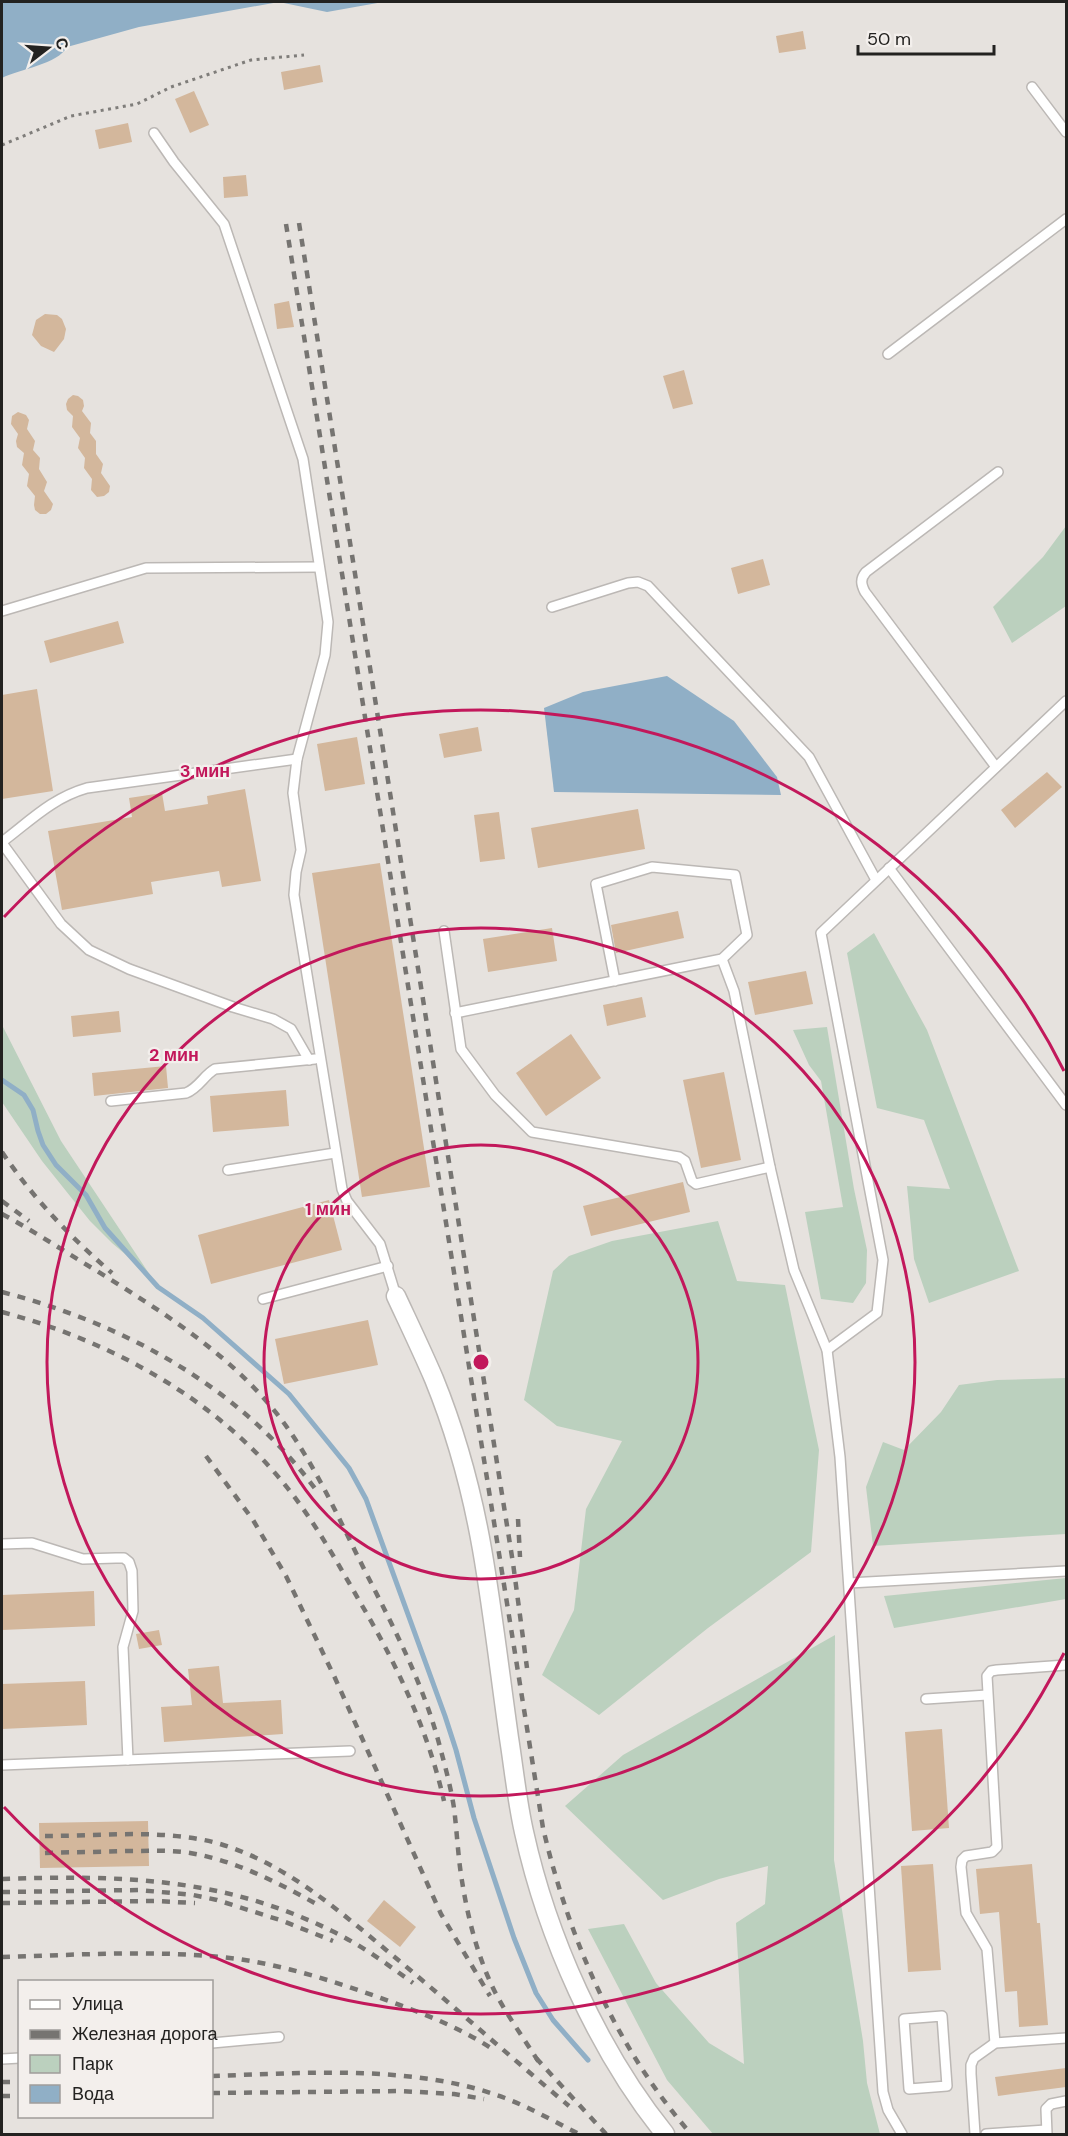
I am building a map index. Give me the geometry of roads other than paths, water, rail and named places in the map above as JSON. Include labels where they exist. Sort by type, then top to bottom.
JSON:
[{"type":"street","points":[[396,1296],[434,1380],[460,1455],[472,1504],[482,1549],[516,1790],[534,1873],[568,1968],[587,2009],[627,2081],[665,2134]]},
{"type":"lane","points":[[1032,87],[1066,132]]},
{"type":"lane","points":[[154,133],[174,162],[224,224],[303,459],[328,622],[326,656],[297,759],[293,794],[301,850],[294,895],[342,1189],[347,1202],[380,1244],[396,1296]]},
{"type":"lane","points":[[888,354],[1066,219]]},
{"type":"lane","points":[[996,767],[864,592],[861,584],[866,572],[998,472]]},
{"type":"lane","points":[[2,611],[146,568],[319,567]]},
{"type":"lane","points":[[552,607],[628,583],[638,582],[648,586],[809,757],[876,880]]},
{"type":"lane","points":[[827,1350],[877,1313],[883,1260],[821,933],[1066,701]]},
{"type":"lane","points":[[297,759],[87,788],[68,794],[54,802],[2,843],[61,924],[89,950],[129,969],[273,1019],[291,1029],[309,1060]]},
{"type":"lane","points":[[455,1013],[615,981],[722,959],[747,935],[735,875],[652,867],[597,884],[615,981]]},
{"type":"lane","points":[[889,868],[1066,1104]]},
{"type":"lane","points":[[444,931],[461,1049],[495,1095],[532,1132],[679,1157],[685,1161],[692,1181],[696,1184],[770,1167]]},
{"type":"lane","points":[[722,959],[734,992],[794,1270],[827,1350],[840,1457],[883,2092],[888,2110],[902,2134]]},
{"type":"lane","points":[[111,1101],[186,1093],[193,1090],[209,1072],[223,1067],[320,1059]]},
{"type":"lane","points":[[228,1170],[335,1153]]},
{"type":"lane","points":[[263,1299],[388,1266]]},
{"type":"lane","points":[[2,1544],[32,1543],[83,1559],[124,1558],[129,1562],[132,1571],[134,1611],[123,1647],[128,1760]]},
{"type":"lane","points":[[849,1583],[1066,1571]]},
{"type":"lane","points":[[995,2043],[987,1949],[966,1913],[961,1867],[962,1860],[966,1856],[992,1852],[997,1847],[987,1676],[991,1671],[1066,1665]]},
{"type":"lane","points":[[926,1700],[987,1695]]},
{"type":"lane","points":[[2,1765],[350,1751]]},
{"type":"lane","points":[[942,2016],[947,2086],[909,2089],[904,2019],[942,2016]]},
{"type":"lane","points":[[213,2043],[279,2037]]},
{"type":"lane","points":[[975,2134],[971,2065],[974,2058],[995,2043],[1066,2038]]},
{"type":"lane","points":[[2,2059],[18,2058]]},
{"type":"lane","points":[[986,2134],[1047,2132],[1046,2109],[1051,2104],[1066,2102]]},
{"type":"water","points":[[2,2],[279,2],[139,27],[67,47],[56,58],[2,78]]},
{"type":"water","points":[[279,2],[383,2],[327,12]]},
{"type":"water","points":[[667,676],[734,721],[777,777],[781,795],[554,792],[544,708],[583,692]]},
{"type":"waterway","points":[[2,1080],[24,1095],[33,1110],[43,1145],[56,1165],[86,1195],[105,1228],[158,1287],[203,1318],[289,1394],[349,1468],[366,1499],[445,1716],[474,1818],[514,1938],[536,1993],[553,2020],[588,2060]]},
{"type":"railway","points":[[299,223],[513,1563],[527,1668]]},
{"type":"railway","points":[[286,224],[543,1828],[567,1911],[581,1951],[599,1990],[640,2066],[691,2134]]},
{"type":"railway","points":[[2,1152],[53,1216],[112,1273]]},
{"type":"railway","points":[[2,1201],[29,1221]]},
{"type":"railway","points":[[2,1214],[97,1271],[196,1337],[219,1355],[262,1396],[294,1437],[326,1493],[418,1681],[427,1704],[450,1786],[464,1895],[479,1952],[500,2001],[540,2064]]},
{"type":"railway","points":[[2,1292],[93,1322],[178,1365],[218,1392],[255,1422],[289,1456],[319,1494]]},
{"type":"railway","points":[[2,1312],[80,1338],[154,1375],[189,1397],[222,1422],[281,1480],[323,1539],[399,1674],[420,1723],[444,1801]]},
{"type":"railway","points":[[206,1456],[253,1520],[286,1576],[335,1678],[441,1914],[490,1996]]},
{"type":"railway","points":[[518,1519],[520,1557]]},
{"type":"railway","points":[[45,1836],[151,1834],[193,1838],[213,1842],[265,1862],[314,1892],[337,1910],[569,2106]]},
{"type":"railway","points":[[45,1853],[163,1851],[202,1855],[254,1873],[320,1906]]},
{"type":"railway","points":[[2,1879],[130,1879],[211,1890],[251,1900],[291,1913],[343,1936],[413,1983]]},
{"type":"railway","points":[[2,1892],[139,1890],[193,1895],[217,1900],[283,1921],[333,1941]]},
{"type":"railway","points":[[2,1903],[155,1901],[195,1903]]},
{"type":"railway","points":[[2,1957],[150,1953],[209,1956],[256,1962],[344,1985],[423,2014],[494,2050]]},
{"type":"railway","points":[[536,2058],[606,2134]]},
{"type":"railway","points":[[213,2076],[360,2073],[434,2080],[470,2087],[505,2098],[579,2134]]},
{"type":"railway","points":[[2,2082],[18,2082]]},
{"type":"railway","points":[[213,2093],[400,2091],[454,2094],[484,2099]]},
{"type":"railway","points":[[2,2096],[18,2096]]}]
